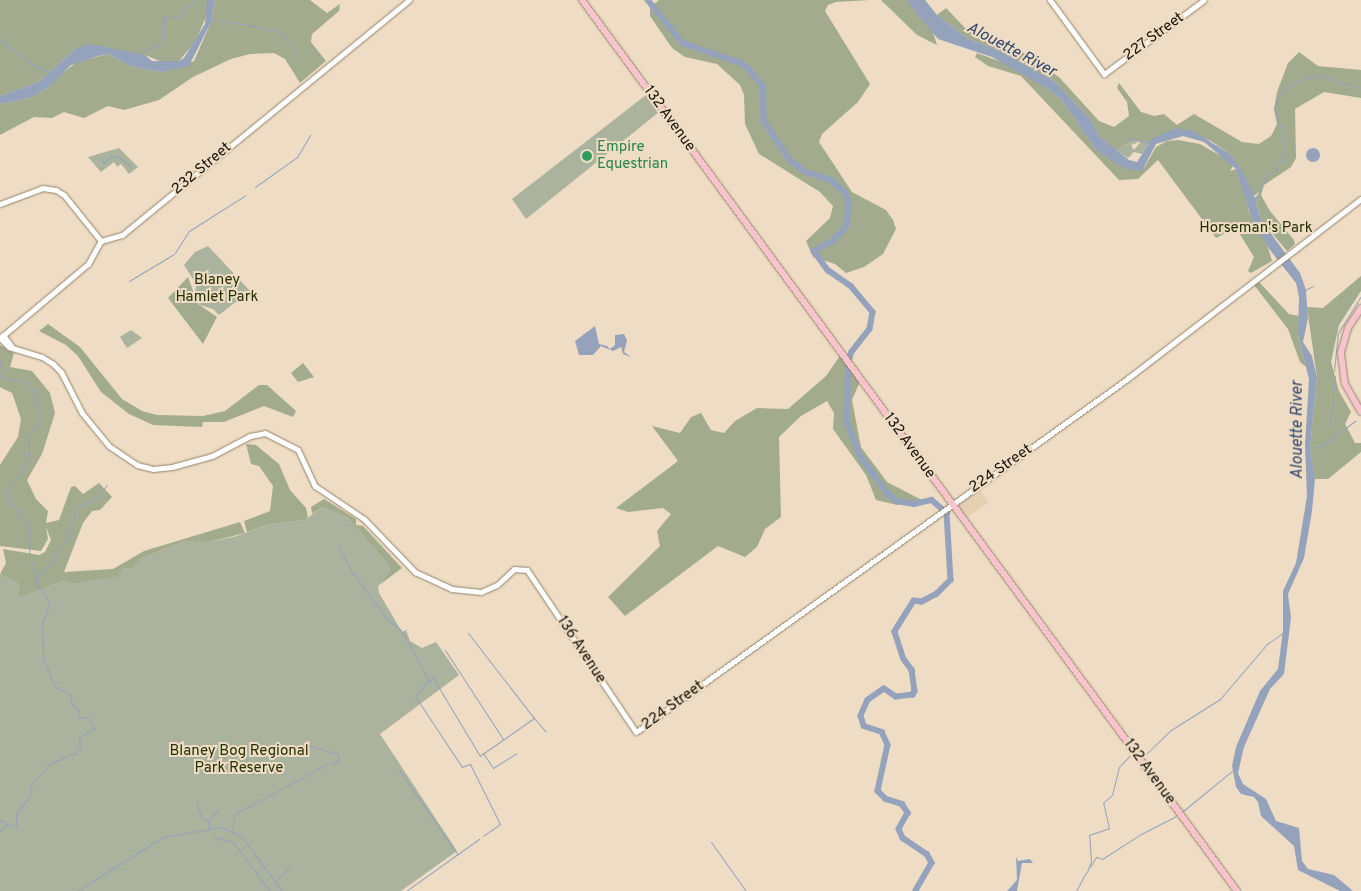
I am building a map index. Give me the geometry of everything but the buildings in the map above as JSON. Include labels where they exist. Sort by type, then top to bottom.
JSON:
[{"type":"main road","name":"132 Avenue","points":[[582,0],[842,353],[950,505],[1237,891]]},
{"type":"main road","points":[[1361,308],[1344,339],[1342,368],[1349,393],[1361,412]]},
{"type":"street","name":"232 Street","points":[[101,241],[122,235],[409,0]]},
{"type":"street","name":"227 Street","points":[[1050,0],[1104,74],[1204,0]]},
{"type":"street","points":[[0,204],[43,188],[56,190],[64,195],[101,241],[88,264],[1,337]]},
{"type":"street","name":"224 Street","points":[[636,732],[1127,379],[1276,262],[1361,200]]},
{"type":"street","name":"136 Avenue","points":[[1,337],[12,347],[53,364],[62,372],[82,413],[109,446],[137,465],[152,469],[172,467],[212,456],[250,436],[265,433],[298,450],[316,486],[364,519],[415,572],[452,589],[481,592],[497,585],[514,569],[525,569],[636,732]]},
{"type":"shaded area","points":[[979,489],[989,502],[966,518],[957,505]]},
{"type":"green space","points":[[0,0],[207,0],[207,15],[195,42],[179,61],[162,62],[145,55],[83,47],[76,48],[39,82],[0,96]]},
{"type":"green space","points":[[215,0],[310,0],[327,13],[340,4],[339,11],[312,34],[311,42],[326,61],[300,83],[285,59],[274,53],[250,54],[231,59],[193,77],[159,100],[124,110],[108,106],[84,118],[64,112],[52,118],[34,117],[0,135],[0,104],[30,98],[49,87],[57,77],[77,62],[108,54],[132,67],[162,72],[194,61],[211,22]]},
{"type":"green space","points":[[659,0],[870,0],[836,2],[828,5],[825,11],[870,84],[858,102],[822,134],[819,142],[852,192],[886,210],[893,220],[896,229],[883,254],[864,267],[846,273],[835,264],[813,257],[806,241],[830,218],[833,206],[820,192],[759,154],[745,124],[744,95],[740,85],[717,64],[685,57],[672,48],[650,16],[650,7]]},
{"type":"green space","points":[[881,0],[906,0],[932,29],[937,45],[917,35]]},
{"type":"green space","points":[[946,8],[968,31],[1024,53],[1059,77],[1099,121],[1114,127],[1129,116],[1127,102],[1117,88],[1119,83],[1141,112],[1154,116],[1164,114],[1177,125],[1194,114],[1242,142],[1259,144],[1271,136],[1277,124],[1274,109],[1277,92],[1288,63],[1299,52],[1318,66],[1361,70],[1361,98],[1324,92],[1295,109],[1296,158],[1291,167],[1264,185],[1261,195],[1270,211],[1294,240],[1295,244],[1287,251],[1261,220],[1256,201],[1260,191],[1254,196],[1230,154],[1211,141],[1176,128],[1150,142],[1134,141],[1116,150],[1099,136],[1091,120],[1054,81],[1000,51],[967,38],[937,15]]},
{"type":"green space","name":"Horseman's Park","points":[[977,53],[1007,64],[1048,89],[1062,100],[1096,150],[1113,160],[1144,168],[1156,147],[1167,141],[1178,140],[1200,144],[1226,159],[1233,166],[1230,171],[1236,169],[1241,177],[1249,212],[1266,241],[1272,261],[1251,273],[1248,271],[1254,257],[1236,228],[1216,238],[1158,160],[1138,179],[1119,180],[1021,76],[988,66],[975,57]]},
{"type":"green space","name":"Empire Equestrian","points":[[646,95],[659,112],[526,219],[512,199]]},
{"type":"green space","points":[[1142,140],[1150,142],[1142,154],[1134,152],[1128,158],[1116,150],[1135,141],[1139,142],[1131,145],[1134,150]]},
{"type":"green space","points":[[119,148],[138,167],[129,174],[121,164],[117,167],[114,162],[101,172],[88,157]]},
{"type":"green space","name":"Blaney Hamlet Park","points":[[208,246],[251,292],[251,297],[234,303],[219,315],[213,309],[200,305],[195,295],[196,284],[184,265],[195,252]]},
{"type":"green space","points":[[1361,276],[1361,291],[1339,325],[1331,362],[1339,391],[1351,412],[1345,424],[1355,443],[1361,443],[1361,452],[1328,479],[1315,479],[1310,448],[1317,378],[1307,307],[1323,308]]},
{"type":"green space","points":[[188,277],[198,304],[217,317],[203,344],[168,298]]},
{"type":"green space","points":[[1259,282],[1289,314],[1299,316],[1298,335],[1306,367],[1300,362],[1288,329],[1254,285]]},
{"type":"green space","points":[[48,324],[80,347],[122,399],[142,411],[157,415],[203,416],[225,411],[259,385],[267,385],[296,411],[293,417],[264,406],[224,422],[203,422],[202,427],[153,425],[129,414],[101,392],[78,356],[66,345],[39,331]]},
{"type":"green space","points":[[131,330],[142,338],[127,348],[120,337]]},
{"type":"green space","points":[[0,345],[14,353],[10,367],[32,371],[50,393],[55,413],[42,454],[27,480],[36,499],[48,511],[46,523],[59,520],[71,487],[75,486],[83,494],[99,483],[112,497],[100,510],[92,511],[83,523],[64,572],[113,569],[144,551],[240,522],[245,533],[205,543],[185,541],[142,558],[133,568],[123,568],[117,577],[75,584],[63,581],[19,598],[18,583],[0,574],[6,563],[3,549],[39,555],[45,552],[51,540],[46,527],[48,539],[41,551],[0,546],[0,465],[18,437],[21,419],[12,393],[0,387]]},
{"type":"green space","points":[[842,353],[861,379],[852,400],[861,447],[887,482],[922,500],[897,505],[876,500],[866,475],[833,429],[834,413],[827,401],[801,416],[779,437],[781,517],[765,529],[757,547],[745,557],[718,546],[625,616],[608,597],[660,546],[657,531],[671,514],[663,508],[628,512],[616,508],[678,461],[652,426],[680,433],[691,417],[701,413],[711,430],[724,433],[735,421],[757,408],[788,409],[826,376]]},
{"type":"green space","points":[[303,363],[314,377],[298,382],[291,373]]},
{"type":"green space","points":[[246,444],[256,445],[279,464],[290,490],[306,508],[308,517],[305,520],[270,524],[247,532],[244,521],[270,511],[273,486],[259,466],[251,464]]},
{"type":"green space","points":[[324,499],[356,519],[356,525],[363,526],[402,568],[378,586],[390,570],[388,565],[348,518],[322,507],[312,514],[311,507]]},
{"type":"green space","name":"Blaney Bog Regional Park Reserve","points":[[322,507],[348,518],[388,565],[390,570],[378,586],[379,593],[402,632],[406,630],[410,641],[422,648],[436,642],[459,675],[380,734],[457,851],[401,891],[0,891],[0,574],[18,583],[19,598],[63,581],[75,584],[116,577],[123,568],[133,568],[142,558],[185,541],[205,543],[237,536],[270,524],[305,520]]},
{"type":"water","points":[[207,0],[215,0],[211,22],[189,66],[162,72],[132,67],[108,54],[98,56],[71,65],[49,87],[30,98],[0,104],[0,96],[39,82],[76,48],[90,44],[145,55],[152,61],[179,61],[184,58],[205,24]]},
{"type":"water","points":[[906,0],[925,0],[937,15],[967,38],[1000,51],[1054,81],[1091,120],[1099,136],[1129,160],[1137,162],[1152,139],[1176,128],[1193,131],[1230,154],[1241,169],[1255,198],[1259,193],[1256,202],[1261,220],[1300,273],[1306,290],[1308,318],[1303,342],[1312,356],[1317,378],[1310,448],[1315,479],[1312,511],[1304,558],[1288,594],[1291,618],[1284,674],[1270,689],[1244,747],[1238,773],[1243,784],[1266,799],[1276,821],[1299,828],[1302,861],[1308,869],[1334,875],[1353,891],[1340,891],[1298,870],[1294,846],[1261,816],[1258,802],[1254,797],[1241,794],[1236,787],[1232,766],[1236,747],[1260,691],[1278,669],[1283,630],[1283,591],[1296,563],[1307,496],[1305,445],[1309,379],[1298,335],[1299,297],[1296,283],[1270,250],[1252,220],[1236,169],[1204,142],[1183,136],[1156,144],[1142,171],[1125,169],[1096,150],[1062,100],[1048,89],[992,57],[938,39]]},
{"type":"water","points":[[1310,148],[1316,148],[1320,155],[1316,162],[1310,162],[1306,158],[1306,152]]},
{"type":"water","points":[[595,326],[599,344],[610,349],[615,345],[615,335],[624,334],[627,340],[624,352],[631,357],[623,354],[621,347],[613,351],[601,346],[593,355],[579,355],[575,341]]},
{"type":"water","points":[[1016,857],[1018,861],[1030,859],[1033,863],[1022,863],[1017,891],[1007,891],[1017,880]]},
{"type":"waterway","points":[[141,56],[145,50],[164,42],[164,18],[181,16],[193,0]]},
{"type":"waterway","points":[[648,0],[683,43],[741,63],[749,69],[763,86],[764,121],[790,160],[806,172],[831,180],[846,193],[849,202],[847,227],[832,242],[814,251],[828,270],[851,286],[873,312],[870,329],[852,352],[849,361],[847,421],[861,457],[889,495],[897,501],[914,504],[932,500],[947,513],[951,580],[937,594],[922,602],[914,601],[895,632],[904,659],[912,670],[915,691],[913,695],[896,697],[884,689],[868,700],[861,716],[864,726],[882,732],[888,745],[878,791],[886,799],[902,804],[908,813],[899,829],[903,838],[927,854],[932,863],[916,891]]},
{"type":"waterway","points":[[210,18],[278,31],[299,56]]},
{"type":"waterway","points":[[0,39],[31,64],[50,72]]},
{"type":"waterway","points":[[1258,194],[1267,175],[1276,170],[1285,153],[1281,127],[1274,109],[1281,92],[1300,80],[1318,75],[1361,89]]},
{"type":"waterway","points":[[255,187],[297,157],[310,135]]},
{"type":"waterway","points":[[1128,139],[1150,142]]},
{"type":"waterway","points":[[101,159],[104,163],[110,156],[116,156],[131,166]]},
{"type":"waterway","points":[[175,253],[189,231],[246,195]]},
{"type":"waterway","points":[[129,281],[174,254]]},
{"type":"waterway","points":[[1305,290],[1313,286]]},
{"type":"waterway","points":[[1334,371],[1338,333],[1361,296]]},
{"type":"waterway","points":[[0,360],[2,377],[29,383],[40,409],[37,424],[27,437],[29,450],[26,465],[5,494],[30,530],[29,559],[34,565],[36,582],[50,603],[42,623],[43,657],[54,686],[70,694],[72,705],[79,710],[78,717],[88,718],[94,729],[79,737],[80,746],[75,753],[49,764],[30,787],[30,796],[16,813],[16,826],[6,824],[0,831]]},
{"type":"waterway","points":[[1330,427],[1335,376]]},
{"type":"waterway","name":"Alouette River","points":[[1309,448],[1320,447],[1355,421]]},
{"type":"waterway","points":[[37,578],[52,561],[68,536],[78,506],[96,498],[107,485]]},
{"type":"waterway","points":[[346,525],[350,524]]},
{"type":"waterway","points":[[338,546],[352,572],[387,619],[400,629],[412,649],[428,681],[415,696],[462,767],[470,764],[500,824],[483,836]]},
{"type":"waterway","points":[[1146,754],[1171,730],[1220,699],[1267,644],[1284,632]]},
{"type":"waterway","points":[[468,633],[534,718]]},
{"type":"waterway","points":[[445,650],[503,739]]},
{"type":"waterway","points":[[428,681],[433,678],[480,756],[483,753],[493,768],[517,753]]},
{"type":"waterway","points":[[484,753],[534,718],[546,732]]},
{"type":"waterway","points":[[305,744],[338,755],[339,759],[332,764]]},
{"type":"waterway","points":[[1087,872],[1091,861],[1089,835],[1109,828],[1103,803],[1112,795],[1119,767],[1130,755]]},
{"type":"waterway","points":[[232,829],[235,814],[327,764]]},
{"type":"waterway","points":[[399,770],[458,855]]},
{"type":"waterway","points":[[1183,811],[1232,771]]},
{"type":"waterway","points":[[196,803],[202,818],[208,821]]},
{"type":"waterway","points":[[209,828],[208,820],[217,811]]},
{"type":"waterway","points":[[1090,867],[1096,857],[1102,859],[1141,834],[1176,816]]},
{"type":"waterway","points":[[0,820],[6,824]]},
{"type":"waterway","points":[[77,891],[163,837],[222,827],[242,837],[282,891]]},
{"type":"waterway","points":[[213,837],[233,842],[270,891]]},
{"type":"waterway","points":[[406,891],[479,839]]},
{"type":"waterway","points":[[711,842],[746,891]]},
{"type":"waterway","points":[[275,882],[289,868]]},
{"type":"waterway","points":[[1076,891],[1086,872]]},
{"type":"place","name":"Empire Equestrian","points":[[587,156]]}]
